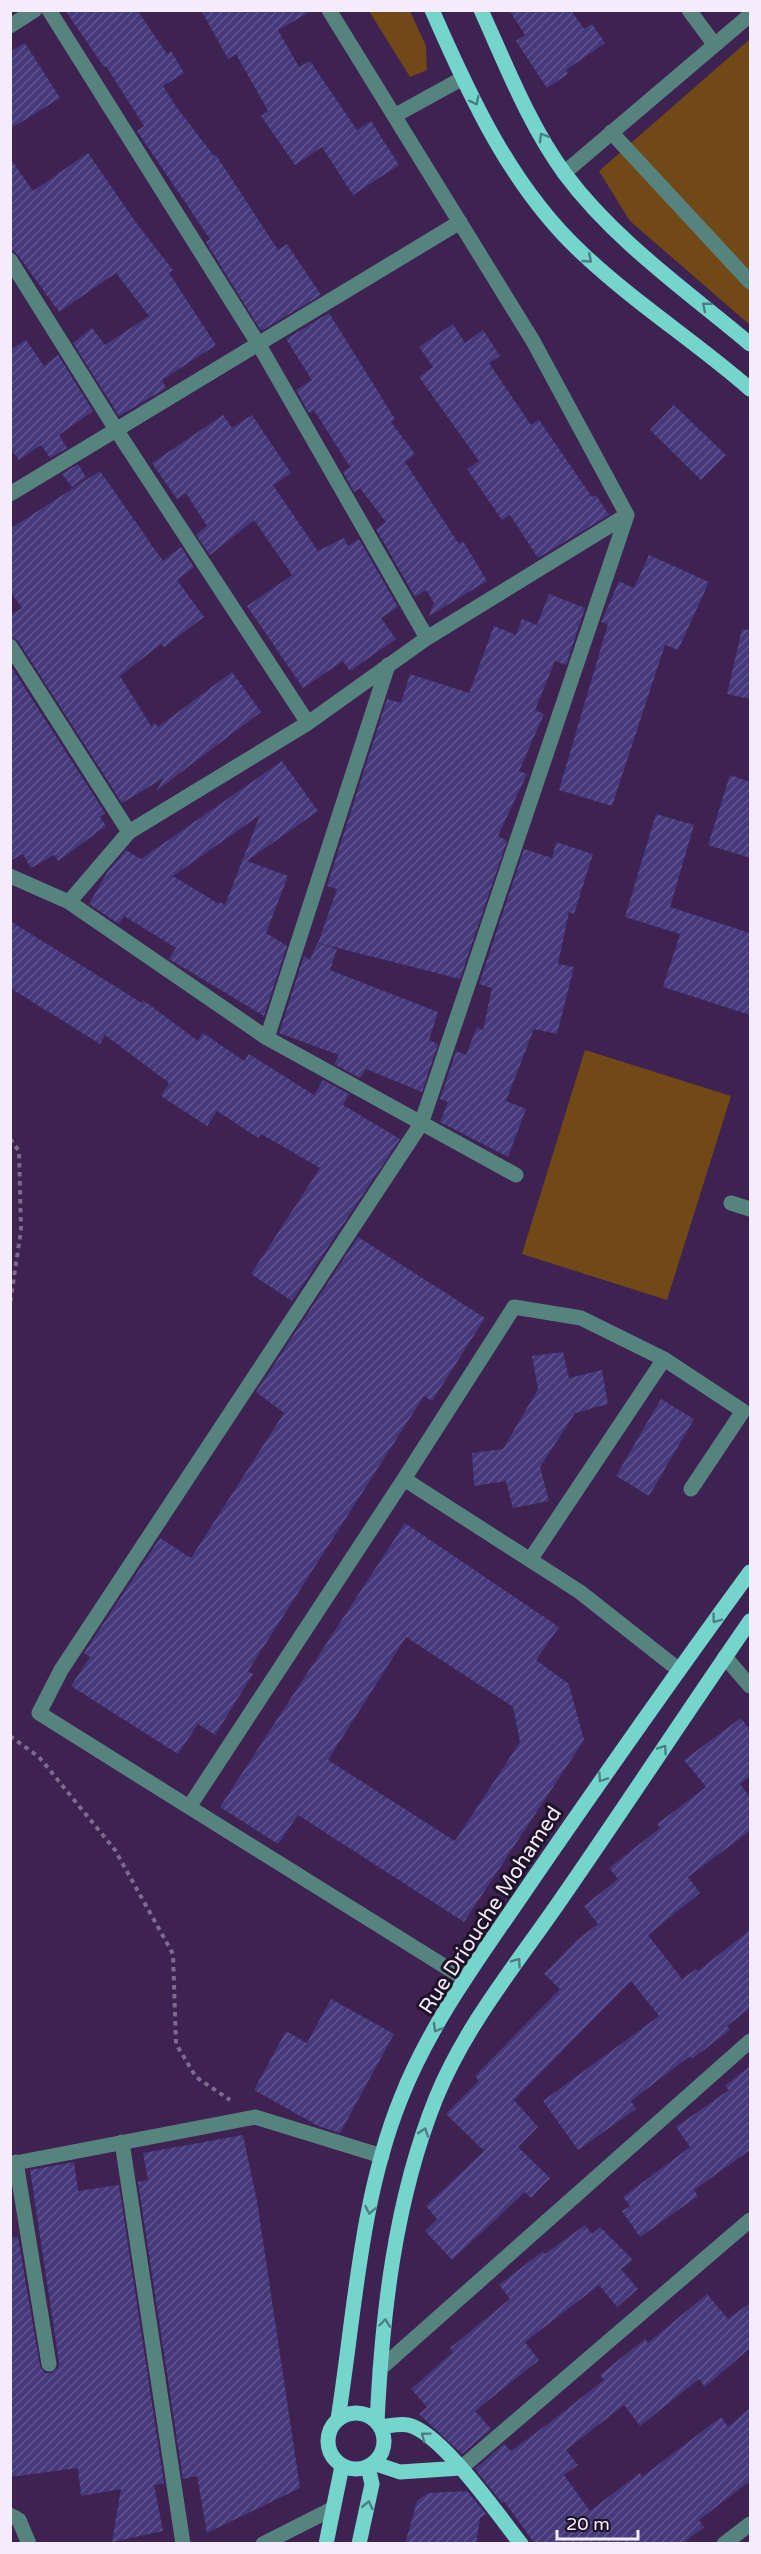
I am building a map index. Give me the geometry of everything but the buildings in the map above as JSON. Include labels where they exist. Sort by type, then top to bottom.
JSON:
[{"type":"main road","points":[[432,10],[493,137],[541,210],[582,254],[750,389]]},
{"type":"main road","points":[[481,10],[526,107],[564,173],[601,216],[750,344]]},
{"type":"main road","name":"Rue Driouche Mohamed","points":[[338,2419],[356,2281],[382,2156],[401,2097],[415,2067],[465,1979],[679,1670],[750,1572]]},
{"type":"main road","points":[[520,2544],[461,2468],[424,2433],[408,2425],[378,2425],[363,2414],[354,2413],[338,2419],[328,2434],[327,2444],[335,2460],[342,2466],[355,2470],[371,2465],[379,2458],[384,2442],[378,2425],[380,2369],[402,2211],[427,2124],[451,2067],[493,1997],[750,1622]]},
{"type":"main road","points":[[371,2465],[400,2472],[461,2468]]},
{"type":"main road","points":[[359,2544],[372,2484],[371,2465]]},
{"type":"main road","points":[[326,2544],[342,2466]]},
{"type":"street","points":[[10,26],[35,10]]},
{"type":"street","points":[[49,10],[259,345],[427,638]]},
{"type":"street","points":[[328,10],[533,340],[627,515],[421,1124],[61,1670],[39,1713],[465,1979]]},
{"type":"street","points":[[689,10],[714,44]]},
{"type":"street","points":[[564,173],[750,15]]},
{"type":"street","points":[[394,116],[463,78]]},
{"type":"street","points":[[611,132],[750,282]]},
{"type":"street","points":[[10,494],[460,222]]},
{"type":"street","points":[[10,260],[117,431],[308,723]]},
{"type":"street","points":[[69,902],[129,832],[308,723],[427,638],[627,515]]},
{"type":"street","points":[[10,646],[129,832]]},
{"type":"street","points":[[267,1038],[388,665]]},
{"type":"street","points":[[10,876],[69,902],[267,1038],[516,1175]]},
{"type":"street","points":[[731,1203],[750,1209]]},
{"type":"street","points":[[189,1807],[514,1307],[581,1318],[664,1359],[747,1414],[691,1489]]},
{"type":"street","points":[[530,1560],[664,1359]]},
{"type":"street","points":[[404,1479],[580,1592],[679,1670]]},
{"type":"street","points":[[725,1657],[750,1686]]},
{"type":"street","points":[[380,2369],[750,2041]]},
{"type":"street","points":[[49,2364],[13,2163],[255,2118],[382,2156]]},
{"type":"street","points":[[122,2142],[183,2544]]},
{"type":"street","points":[[461,2468],[750,2220]]},
{"type":"street","points":[[262,2544],[332,2510]]},
{"type":"street","points":[[10,2516],[19,2520],[29,2544]]},
{"type":"street","points":[[724,2544],[750,2524]]},
{"type":"path","points":[[10,1139],[20,1151],[21,1230],[10,1304]]},
{"type":"path","points":[[10,1736],[39,1757],[114,1850],[156,1922],[173,1954],[176,2044],[196,2077],[255,2118]]},
{"type":"shaded area","points":[[369,11],[410,11],[426,46],[427,70],[410,77]]},
{"type":"shaded area","points":[[750,39],[750,325],[630,221],[599,171]]},
{"type":"shaded area","points":[[585,1050],[731,1096],[667,1300],[522,1254]]}]
